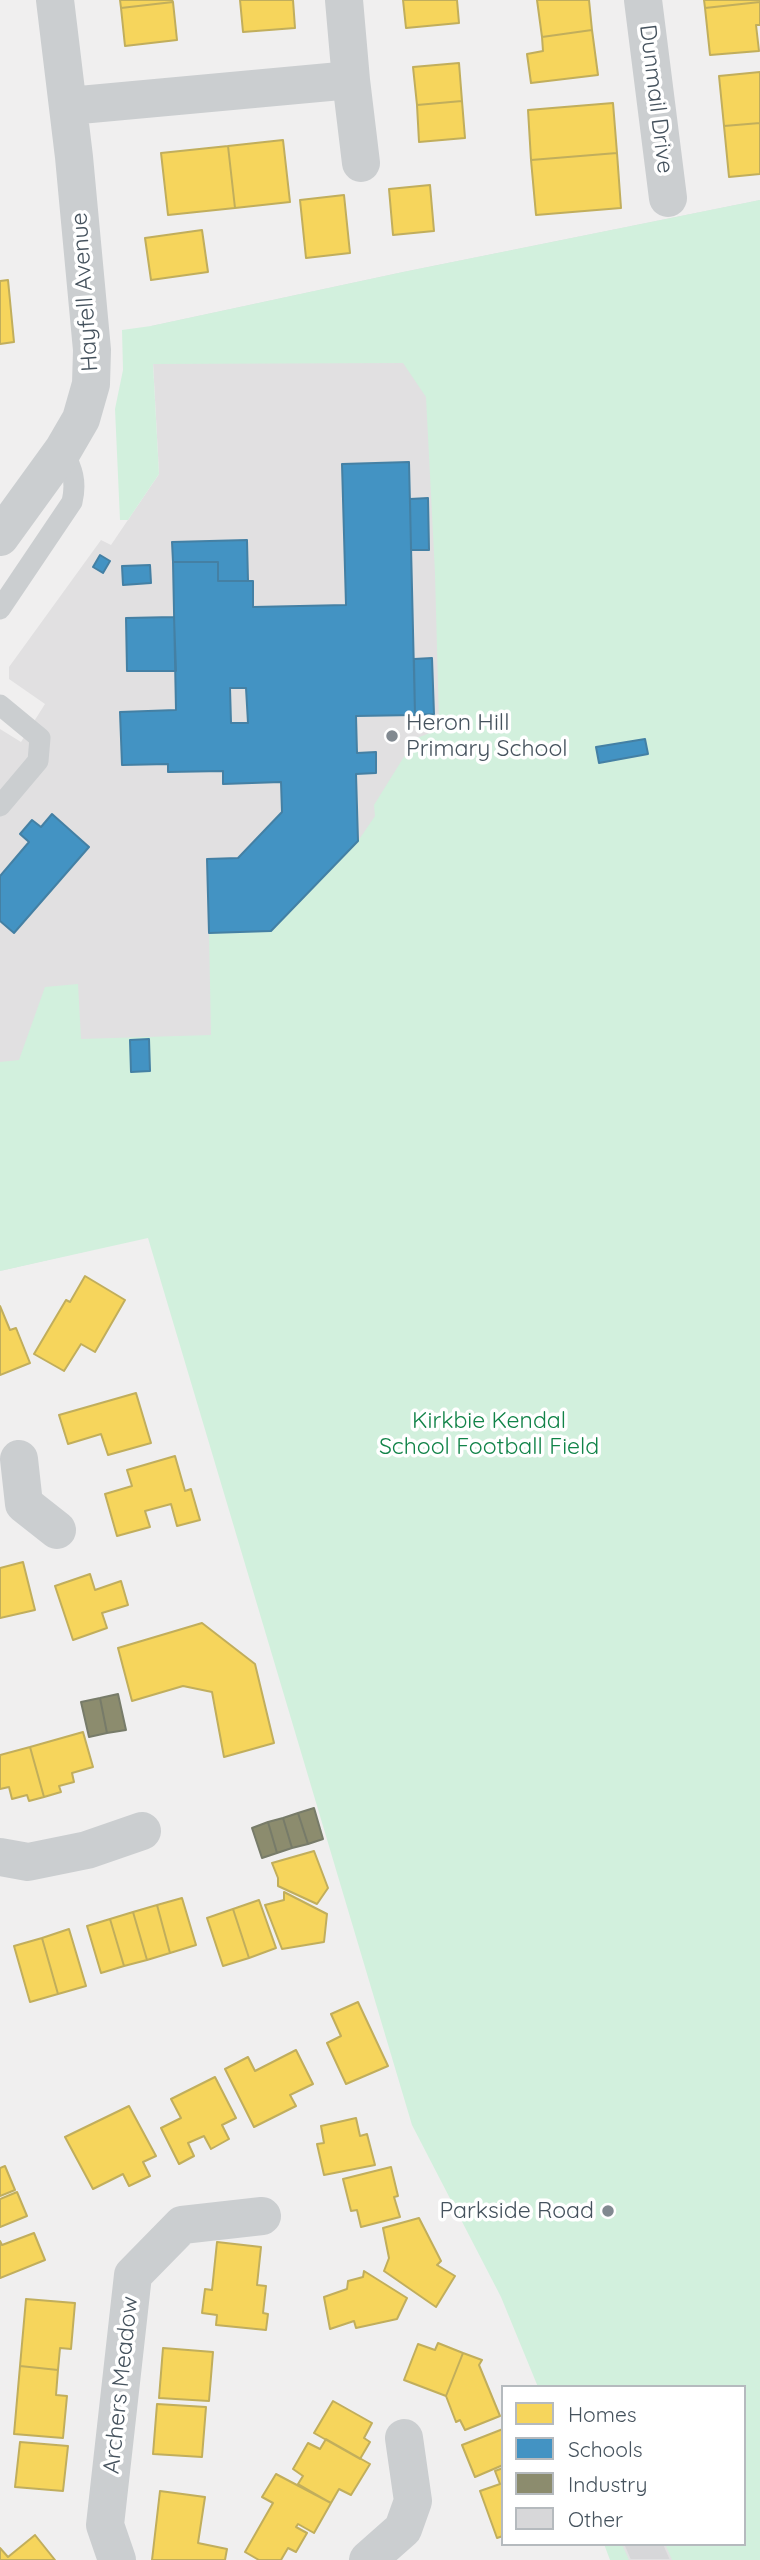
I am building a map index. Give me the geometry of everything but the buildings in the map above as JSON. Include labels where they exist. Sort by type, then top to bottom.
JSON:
[{"type":"street","name":"Hayfell Avenue","points":[[0,537],[63,450],[81,419],[91,384],[92,350],[69,106],[55,0]]},
{"type":"street","points":[[344,0],[361,163]]},
{"type":"street","name":"Dunmail Drive","points":[[643,0],[668,198]]},
{"type":"street","points":[[69,106],[351,80]]},
{"type":"street","points":[[19,1459],[12,1509],[57,1530]]},
{"type":"street","points":[[0,1857],[28,1862],[87,1850],[142,1831]]},
{"type":"street","name":"Archers Meadow","points":[[117,2560],[105,2525],[133,2275],[182,2225],[262,2216]]},
{"type":"street","points":[[368,2560],[403,2529],[413,2501],[404,2438]]},
{"type":"lane","points":[[0,609],[72,502],[76,486],[74,471],[63,450]]},
{"type":"lane","points":[[0,705],[40,738],[38,761],[0,806]]},
{"type":"shaded area","points":[[760,200],[148,1237],[0,1271],[0,729],[21,742],[45,704],[9,679],[9,667],[101,540],[111,545],[159,474],[151,326]]},
{"type":"green space","name":"Kirkbie Kendal School Football Field","points":[[760,200],[760,2560],[610,2560],[605,2546],[746,2546],[746,2385],[537,2385],[501,2297],[412,2125],[148,1238],[0,1271],[0,1062],[19,1060],[45,987],[78,984],[81,1039],[211,1035],[209,933],[271,931],[358,841],[375,816],[374,805],[415,739],[432,732],[439,723],[426,397],[403,363],[153,364],[159,474],[128,520],[120,520],[115,409],[123,370],[122,330]]},
{"type":"place","name":"Heron Hill Primary School","points":[[392,736]]},
{"type":"place","name":"Parkside Road","points":[[608,2211]]}]
